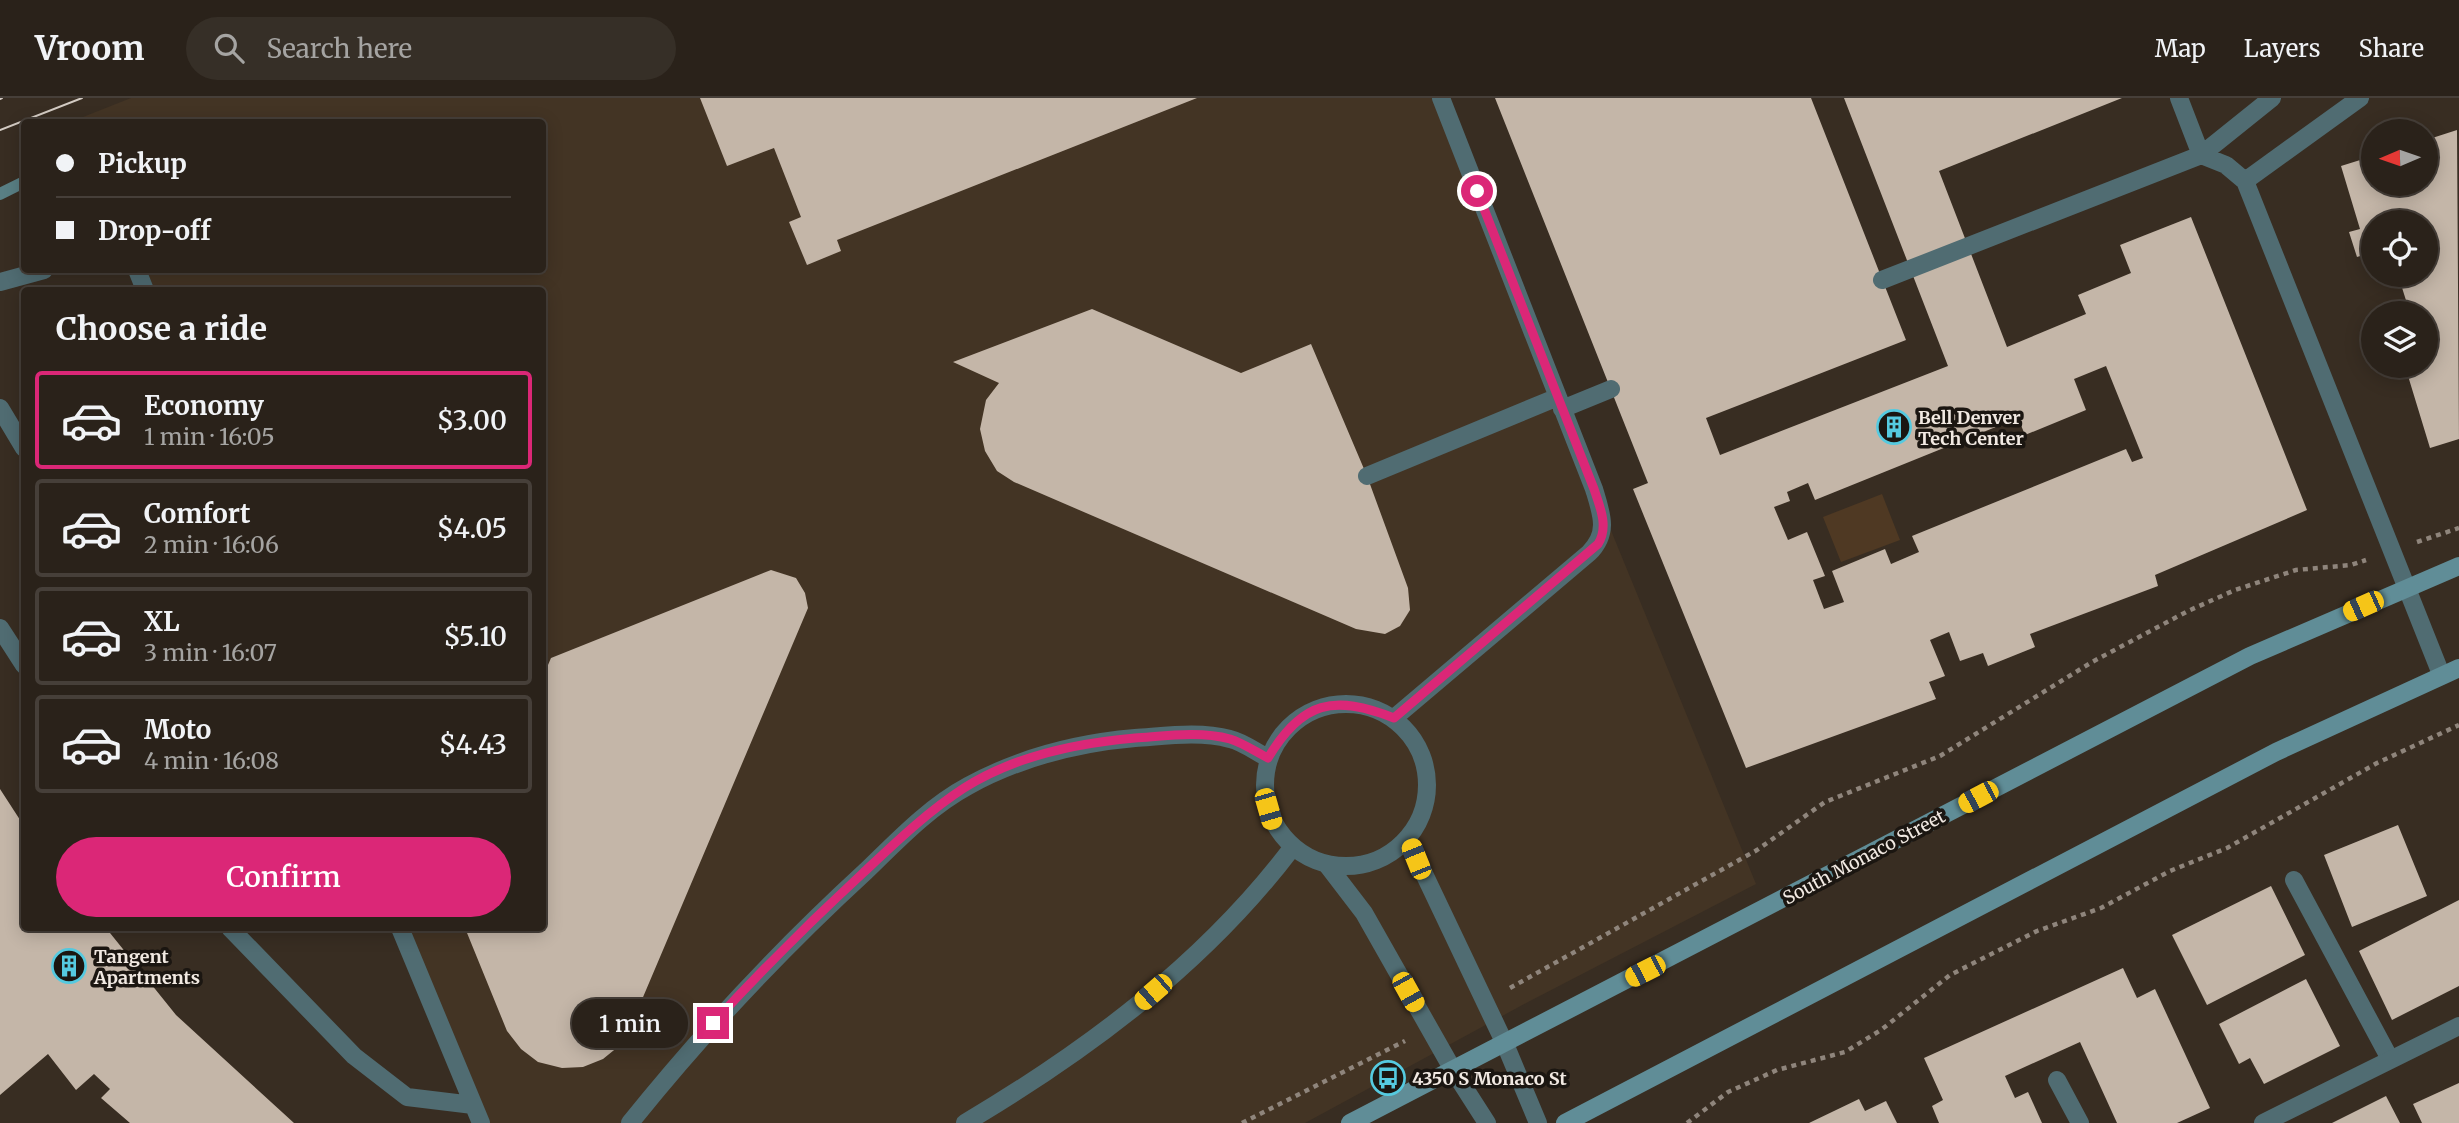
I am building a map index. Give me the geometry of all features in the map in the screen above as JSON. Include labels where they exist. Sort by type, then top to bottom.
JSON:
[{"type":"main road","name":"South Monaco Street","points":[[1350,1123],[2250,656],[2459,566]]},
{"type":"main road","points":[[1565,1123],[2276,752],[2459,668]]},
{"type":"street","points":[[1394,718],[1576,565],[1602,537],[1603,518],[1594,489],[1441,98]]},
{"type":"street","points":[[2179,98],[2200,155],[2226,165],[2245,181],[2394,550],[2441,674]]},
{"type":"street","points":[[1882,280],[2200,155],[2272,98]]},
{"type":"street","points":[[2245,181],[2360,98]]},
{"type":"street","points":[[0,282],[33,273]]},
{"type":"street","points":[[1367,476],[1560,403],[1611,389]]},
{"type":"street","points":[[0,408],[21,443]]},
{"type":"street","points":[[0,628],[21,660]]},
{"type":"street","points":[[1326,705],[1362,705],[1394,718],[1420,750],[1426,768],[1427,797],[1420,820],[1408,840],[1378,861],[1350,868],[1328,866],[1292,848],[1272,822],[1264,795],[1268,758],[1284,731],[1300,717],[1326,705]]},
{"type":"street","points":[[630,1123],[697,1040],[779,952],[922,819],[965,787],[1009,766],[1060,750],[1107,740],[1197,735],[1231,739],[1268,758]]},
{"type":"street","points":[[1408,840],[1424,878],[1486,1001],[1538,1123]]},
{"type":"street","points":[[965,1123],[1033,1082],[1119,1021],[1255,896],[1292,848]]},
{"type":"street","points":[[1328,866],[1364,913],[1452,1070],[1487,1123]]},
{"type":"street","points":[[2294,880],[2390,1059]]},
{"type":"street","points":[[233,931],[354,1056],[407,1097],[473,1105]]},
{"type":"street","points":[[401,931],[481,1123]]},
{"type":"street","points":[[2263,1123],[2459,1026]]},
{"type":"street","points":[[2057,1080],[2080,1123]]},
{"type":"path","points":[[1486,1001],[1757,850],[1825,802],[1956,748],[2092,662],[2188,611],[2235,590],[2296,570],[2351,565],[2459,527]]},
{"type":"path","points":[[1687,1123],[1728,1092],[1752,1081],[1777,1070],[1844,1052],[1881,1030],[1950,975],[2037,930],[2101,908],[2169,870],[2227,848],[2353,776],[2459,725]]},
{"type":"path","points":[[1242,1123],[1429,1029]]},
{"type":"shaded area","points":[[131,98],[1441,98],[1594,489],[1756,884],[1528,1002],[1305,1123],[481,1123],[401,931],[546,931],[546,287],[144,287],[138,273],[546,273],[546,119],[78,119]]},
{"type":"shaded area","points":[[1882,494],[1900,540],[1841,562],[1823,517]]},
{"type":"building","points":[[700,98],[1197,98],[837,240],[841,251],[807,265],[789,222],[801,217],[774,148],[727,166]]},
{"type":"building","name":"Bell Denver Tech Center","points":[[1495,98],[1811,98],[1906,340],[1706,418],[1720,455],[1948,366],[1844,98],[2122,98],[1939,171],[2007,347],[2086,314],[2078,295],[2131,273],[2120,245],[2191,217],[2307,510],[2155,575],[2158,586],[2030,634],[2035,647],[1988,666],[1983,653],[1960,661],[1949,632],[1930,640],[1945,676],[1929,682],[1936,699],[1746,768],[1633,489],[1648,483]],"holes":[[[2106,366],[2143,458],[2132,462],[2126,449],[1912,536],[1919,552],[1891,564],[1885,549],[1832,571],[1844,602],[1824,609],[1813,580],[1825,576],[1807,532],[1788,540],[1774,507],[1790,501],[1787,492],[1808,483],[1815,500],[2018,418],[2025,435],[2086,410],[2074,379]]]},
{"type":"building","points":[[2457,130],[2459,439],[2430,448],[2409,378],[2438,378],[2438,301],[2406,301],[2402,287],[2438,287],[2438,210],[2361,210],[2361,256],[2357,257],[2349,232],[2360,229],[2341,166],[2361,160],[2361,196],[2438,196],[2438,136]]},
{"type":"building","points":[[1092,309],[1241,373],[1311,344],[1367,476],[1408,588],[1410,610],[1400,626],[1385,634],[1356,629],[1014,482],[997,471],[985,451],[980,429],[986,400],[999,383],[953,362]]},
{"type":"building","points":[[771,570],[796,578],[805,593],[808,608],[624,1042],[603,1059],[583,1067],[562,1068],[538,1062],[521,1049],[507,1031],[466,931],[546,931],[546,670],[551,658]]},
{"type":"building","name":"Tangent Apartments","points":[[0,789],[21,821],[21,931],[108,931],[176,1015],[294,1123],[130,1123],[101,1098],[110,1089],[94,1074],[76,1090],[48,1054],[0,1095]]},
{"type":"building","points":[[2398,825],[2427,896],[2352,927],[2324,855]]},
{"type":"building","points":[[2271,886],[2305,955],[2207,1005],[2172,935]]},
{"type":"building","points":[[2459,900],[2459,986],[2392,1020],[2359,951]]},
{"type":"building","points":[[2123,968],[2137,998],[2155,989],[2210,1108],[2177,1123],[2117,1123],[2080,1042],[2005,1076],[2015,1098],[2028,1092],[2042,1123],[1939,1123],[1932,1106],[1943,1100],[1924,1058]]},
{"type":"building","points":[[2306,979],[2340,1046],[2264,1084],[2250,1058],[2239,1064],[2219,1024]]},
{"type":"building","points":[[2459,1083],[2459,1123],[2422,1123],[2413,1104]]},
{"type":"building","points":[[2386,1096],[2400,1123],[2332,1123]]},
{"type":"building","points":[[1859,1099],[1865,1111],[1886,1101],[1897,1123],[1809,1123]]},
{"type":"waterway","points":[[0,194],[21,184]]},
{"type":"tram line","points":[[28,119],[82,98]]},
{"type":"tram line","points":[[0,130],[21,122]]},
{"type":"place","name":"Bell Denver Tech Center","points":[[1894,427]]},
{"type":"place","name":"Tangent Apartments","points":[[69,966]]},
{"type":"place","name":"4350 S Monaco St","points":[[1388,1078]]},
{"type":"route","points":[[713,1023],[779,952],[844,891],[922,819],[965,787],[1009,766],[1060,750],[1107,740],[1197,735],[1231,739],[1268,758],[1284,731],[1300,717],[1326,705],[1362,705],[1394,718],[1598,544],[1602,537],[1603,518],[1594,489],[1477,191]]}]
